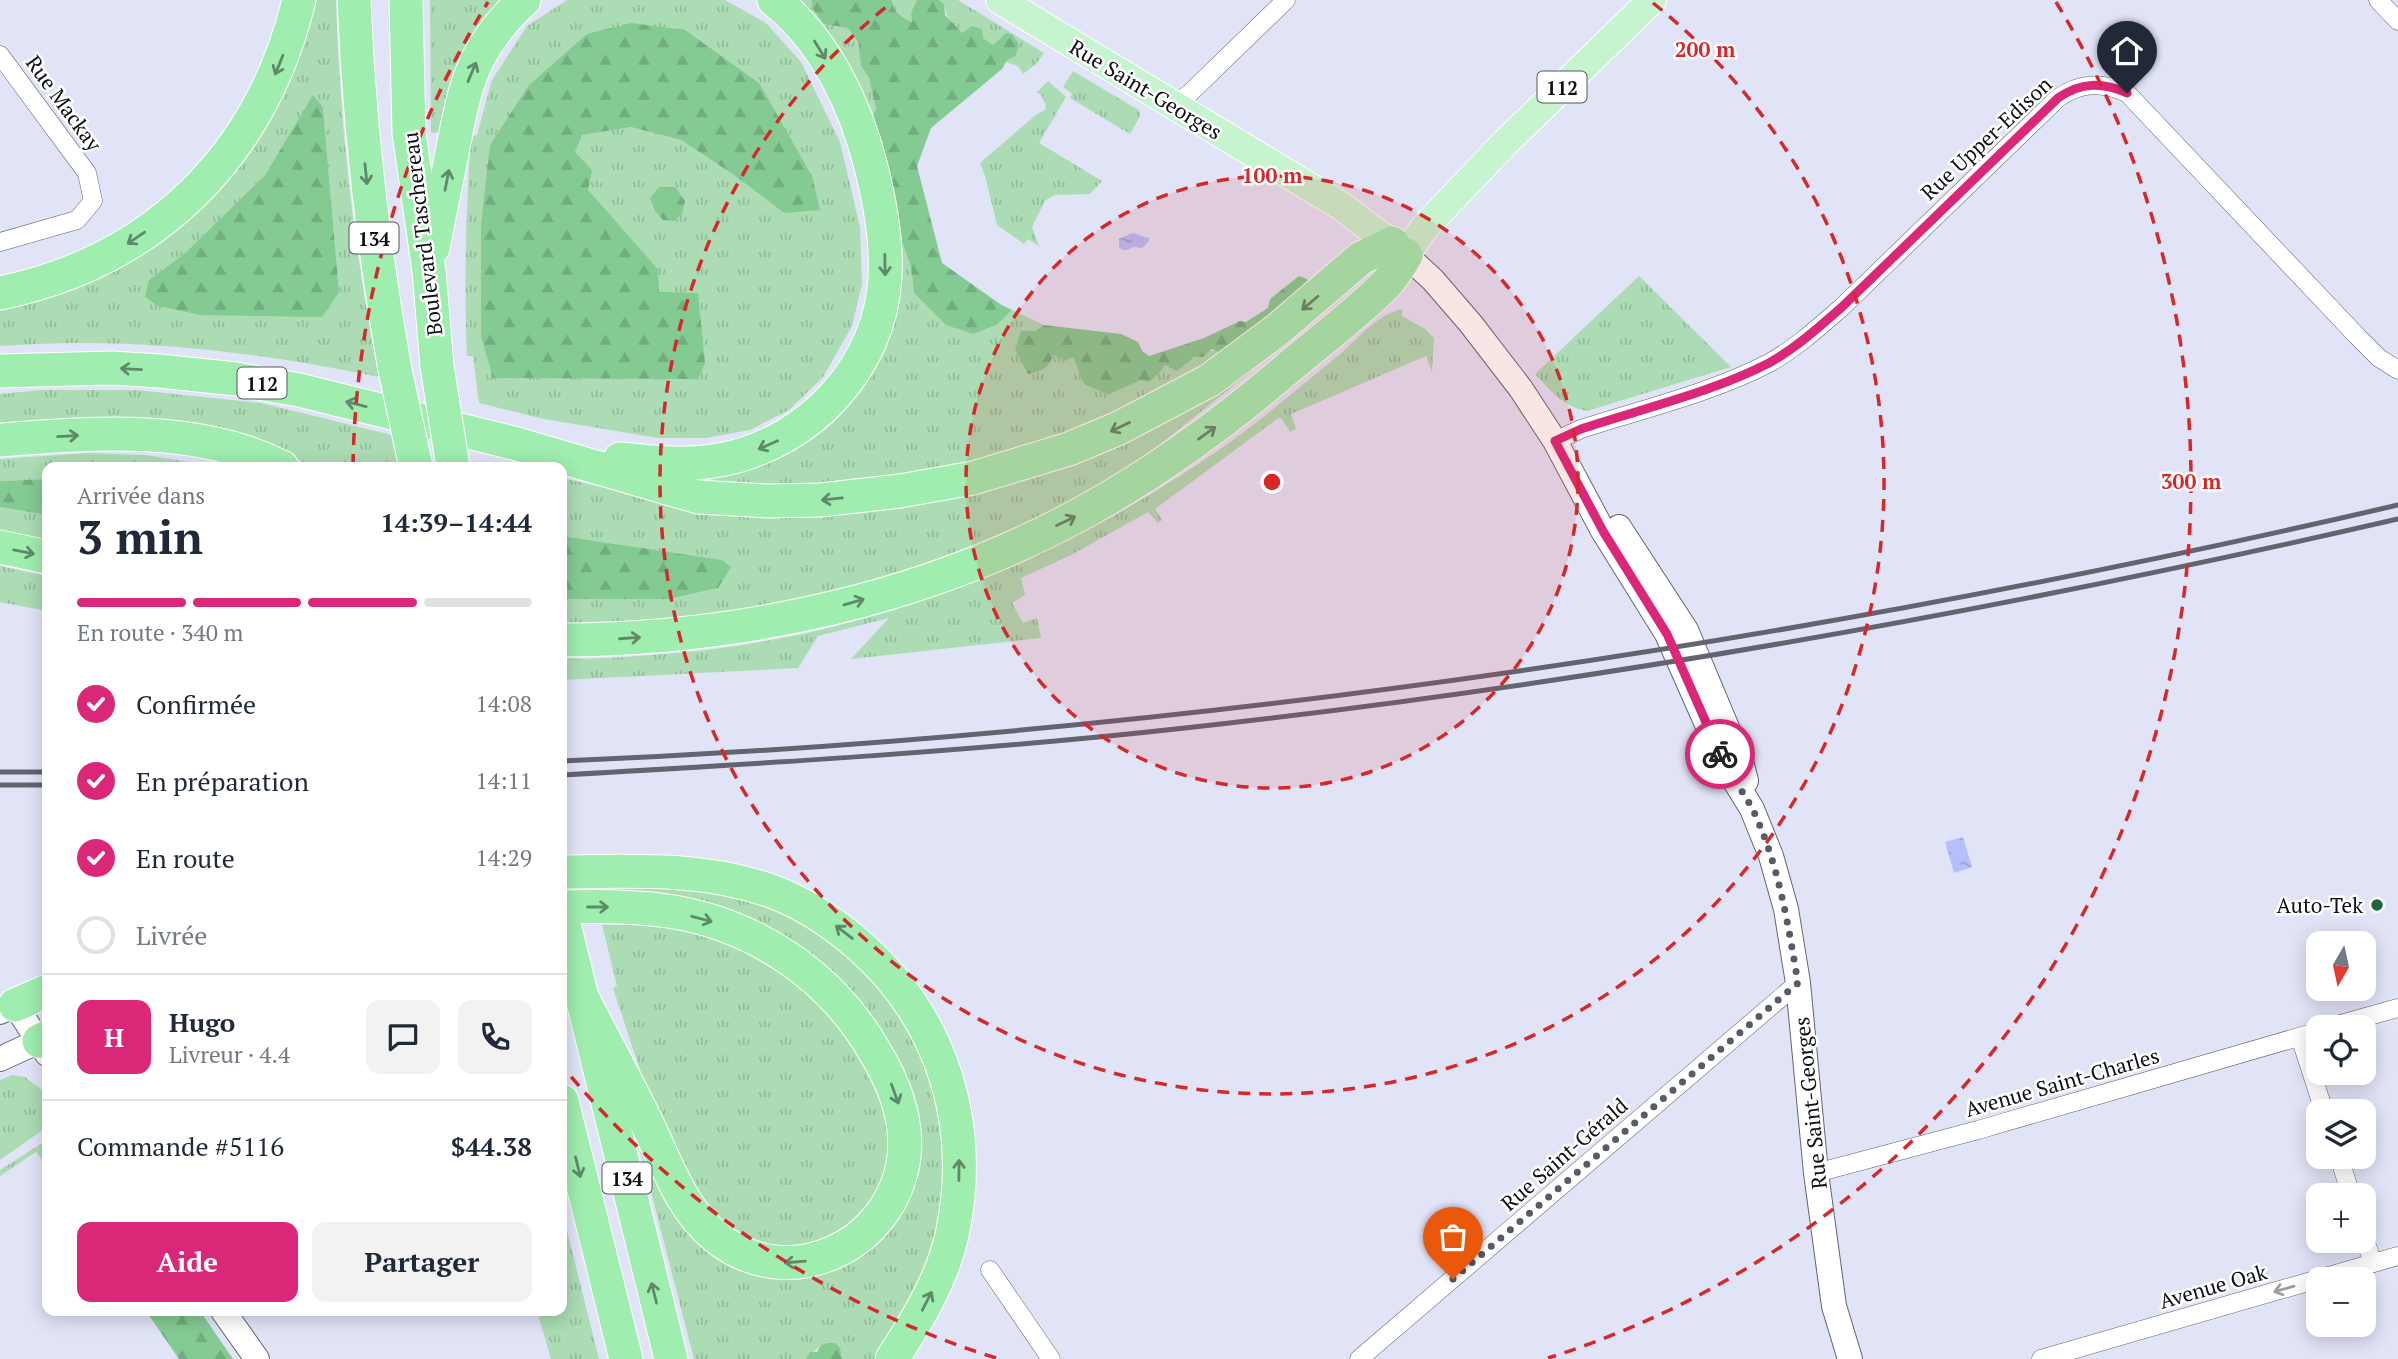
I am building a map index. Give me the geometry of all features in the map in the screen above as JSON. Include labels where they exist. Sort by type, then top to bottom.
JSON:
[{"type":"highway","points":[[0,293],[57,279],[107,256],[148,230],[200,186],[233,149],[260,106],[285,51],[299,0]]},
{"type":"highway","name":"134","points":[[354,0],[367,181],[382,290],[415,462]]},
{"type":"highway","name":"Boulevard Taschereau","points":[[406,0],[409,134],[429,271],[437,366],[452,462]]},
{"type":"highway","points":[[429,271],[467,83],[492,35],[524,0]]},
{"type":"highway","points":[[517,444],[673,464],[733,457],[771,444],[811,419],[846,382],[864,355],[880,313],[886,277],[882,218],[872,169],[855,117],[826,59],[806,30],[774,0]]},
{"type":"highway","points":[[517,444],[698,497],[722,499],[821,500],[900,491],[973,478],[1078,446],[1188,393],[1230,366],[1277,330],[1361,258],[1407,242]]},
{"type":"highway","points":[[567,640],[665,635],[818,612],[923,582],[1021,543],[1109,498],[1223,421],[1384,286],[1407,242]]},
{"type":"highway","name":"112","points":[[0,371],[111,368],[236,379],[299,390],[517,444]]},
{"type":"highway","points":[[0,440],[97,435],[165,437],[233,449],[271,462]]},
{"type":"highway","points":[[0,547],[42,556]]},
{"type":"highway","points":[[567,872],[690,872],[728,878],[774,892],[821,916],[854,941],[881,966],[915,1008],[936,1051],[951,1095],[958,1141],[958,1186],[951,1237],[941,1270],[920,1314],[892,1359]]},
{"type":"highway","points":[[567,907],[617,906],[654,909],[702,918],[767,944],[797,963],[831,993],[857,1023],[876,1053],[889,1077],[901,1115],[905,1143],[901,1172],[891,1198],[877,1220],[843,1248],[825,1256],[796,1263],[755,1258],[734,1249],[715,1236],[699,1220],[679,1188],[582,997]]},
{"type":"highway","name":"134","points":[[567,936],[671,1359]]},
{"type":"highway","points":[[7,1009],[42,992]]},
{"type":"highway","name":"134","points":[[567,1121],[625,1359]]},
{"type":"main road","name":"Rue Saint-Georges","points":[[1000,0],[1341,206],[1407,242]]},
{"type":"main road","name":"112","points":[[1407,242],[1505,142],[1652,0]]},
{"type":"street","points":[[1174,105],[1190,93],[1286,0]]},
{"type":"street","points":[[2378,0],[2398,21]]},
{"type":"street","name":"Rue Mackay","points":[[0,55],[87,173],[93,201],[77,220],[0,242]]},
{"type":"street","name":"Rue Upper-Edison","points":[[1555,441],[1581,429],[1745,374],[1780,356],[1807,338],[1842,307],[2058,98],[2080,86],[2096,84],[2111,86],[2127,93],[2357,336],[2379,358],[2398,370]]},
{"type":"street","name":"Rue Saint-Georges","points":[[1407,242],[1433,280],[1521,389],[1555,441],[1617,523],[1686,630],[1741,761],[1752,809],[1771,856],[1786,909],[1798,983],[1816,1173],[1834,1306],[1850,1359]]},
{"type":"street","name":"Rue Saint-Gérald","points":[[1359,1359],[1798,983]]},
{"type":"street","points":[[2373,1015],[2398,1008]]},
{"type":"street","points":[[7,1009],[42,1042]]},
{"type":"street","name":"Avenue Saint-Charles","points":[[1816,1173],[1978,1130],[2306,1035]]},
{"type":"street","points":[[2300,1037],[2320,1099]]},
{"type":"street","points":[[0,1059],[42,1045]]},
{"type":"street","points":[[2369,1253],[2373,1264]]},
{"type":"street","name":"Avenue Oak","points":[[2041,1359],[2398,1256]]},
{"type":"street","points":[[990,1270],[1051,1359]]},
{"type":"street","points":[[227,1316],[257,1359]]},
{"type":"green space","points":[[309,0],[336,0],[350,189],[362,283],[379,377],[284,360],[190,348],[96,343],[0,346],[0,302],[171,225]],"holes":[[[313,96],[323,107],[339,292],[149,280],[185,253],[265,175]]]},
{"type":"green space","points":[[430,0],[503,0],[441,132],[431,133]]},
{"type":"green space","points":[[567,0],[725,0],[766,23],[801,62],[840,142],[860,227],[862,284],[852,326],[823,377],[789,410],[750,430],[706,438],[658,438],[544,419],[479,403],[473,356],[467,356],[466,328],[466,246],[471,136],[477,135],[492,80],[527,26]],"holes":[[[758,83],[784,213],[681,140],[631,127],[581,135],[575,152],[587,190],[658,269],[658,292],[490,145]]]},
{"type":"green space","points":[[797,0],[811,0],[813,9],[849,28],[858,41],[861,66],[869,77],[876,109],[871,120]]},
{"type":"green space","points":[[811,0],[892,0],[899,14],[912,22],[911,12],[917,0],[939,0],[944,4],[945,15],[962,33],[972,26],[982,29],[983,38],[993,45],[1006,33],[1012,34],[1019,44],[1016,56],[1007,60],[1002,69],[931,128],[917,166],[942,263],[1012,310],[998,324],[973,334],[946,325],[914,293],[911,267],[899,234],[871,120],[876,109],[869,78],[861,66],[858,41],[848,28],[824,24],[813,9]]},
{"type":"green space","points":[[892,0],[917,0],[911,12],[913,23],[899,14]]},
{"type":"green space","points":[[939,0],[958,0],[1044,53],[1036,64],[1023,74],[1018,66],[1006,62],[1016,56],[1019,44],[1012,34],[1006,33],[993,45],[964,34],[952,23],[944,4]]},
{"type":"green space","points":[[631,23],[685,30],[759,83],[812,176],[820,210],[784,213],[681,140],[631,127],[582,135],[575,152],[592,170],[588,190],[658,269],[659,292],[698,293],[705,363],[698,379],[493,378],[481,336],[481,225],[490,145],[529,85],[587,34]]},
{"type":"green space","points":[[1073,71],[1140,111],[1130,134],[1070,98],[1072,94],[1063,87]]},
{"type":"green space","points":[[1048,81],[1066,97],[1039,143],[1102,181],[1090,194],[1054,195],[1045,201],[1032,227],[1039,246],[1028,239],[1024,244],[997,225],[980,163],[1045,110],[1043,98],[1036,93]]},
{"type":"green space","points":[[313,95],[323,107],[339,292],[322,317],[201,315],[158,306],[145,297],[149,280],[185,253],[265,175]]},
{"type":"green space","points":[[659,187],[675,187],[685,201],[682,214],[674,221],[663,220],[655,211],[650,198]]},
{"type":"green space","points":[[899,234],[911,267],[914,293],[998,324],[1012,310],[1044,325],[1035,331],[1021,332],[1015,350],[1073,356],[1084,384],[1108,395],[1164,365],[1177,370],[1205,353],[1237,348],[1114,418],[945,472],[803,487],[713,483],[712,478],[773,460],[814,438],[849,406],[864,386],[886,344],[893,321],[902,274]]},
{"type":"green space","points":[[1299,276],[1307,279],[1311,287],[1237,348],[1219,352],[1212,349],[1203,357],[1194,357],[1177,371],[1165,365],[1149,382],[1140,380],[1108,395],[1084,384],[1073,357],[1065,361],[1053,355],[1044,369],[1028,374],[1015,350],[1021,331],[1035,331],[1044,325],[1121,334],[1138,342],[1142,351],[1149,356],[1204,338],[1240,321],[1246,322],[1268,308],[1270,299]]},
{"type":"green space","points":[[1639,276],[1731,367],[1587,411],[1571,406],[1535,374]]},
{"type":"green space","points":[[1402,309],[1402,316],[1425,329],[1434,338],[1432,372],[1426,356],[1291,414],[1296,429],[1290,432],[1281,418],[1277,419],[1155,509],[1162,520],[1158,523],[1148,512],[1071,555],[1021,578],[1025,595],[1012,603],[1023,623],[1037,618],[1041,638],[851,659],[889,618],[818,636],[798,668],[567,680],[567,658],[652,655],[729,647],[804,634],[878,615],[1023,561],[1092,527],[1159,489],[1223,447],[1339,355],[1368,328]]},
{"type":"green space","points":[[1250,365],[1253,370],[1134,465],[1045,517],[899,576],[757,611],[567,627],[567,599],[671,599],[718,588],[721,560],[567,537],[567,479],[659,500],[884,505]]},
{"type":"green space","points":[[42,390],[136,390],[261,403],[392,435],[399,462],[303,462],[281,451],[0,426],[0,394]]},
{"type":"green space","points":[[88,453],[145,455],[189,462],[42,462],[42,479],[0,481],[0,459]]},
{"type":"green space","points":[[42,479],[42,514],[0,507],[0,481]]},
{"type":"green space","points":[[0,507],[42,514],[42,543],[0,535]]},
{"type":"green space","points":[[567,537],[722,560],[731,567],[718,588],[670,599],[567,599]]},
{"type":"green space","points":[[0,566],[42,575],[42,610],[0,602]]},
{"type":"green space","points":[[592,887],[710,888],[800,918],[874,977],[923,1049],[949,1160],[936,1249],[880,1359],[842,1359],[842,1355],[821,1345],[806,1359],[694,1359],[633,1122],[657,1172],[788,1275],[910,1184],[844,987],[594,894]]},
{"type":"green space","points":[[638,924],[693,928],[773,962],[855,1040],[883,1098],[891,1160],[864,1218],[811,1248],[752,1245],[705,1210],[645,1085],[613,988],[617,986],[602,925]]},
{"type":"green space","points":[[12,1075],[25,1077],[42,1090],[42,1131],[0,1160],[0,1080]]},
{"type":"green space","points":[[42,1143],[42,1160],[36,1152],[0,1176],[0,1170]]},
{"type":"green space","points":[[567,1231],[599,1359],[551,1359],[538,1316],[567,1316]]},
{"type":"green space","points":[[149,1316],[203,1316],[233,1359],[179,1359]]},
{"type":"green space","points":[[835,1343],[840,1348],[842,1359],[806,1359],[810,1352],[817,1352],[821,1345]]},
{"type":"water","points":[[1132,233],[1149,238],[1149,241],[1142,248],[1121,249],[1119,239]]},
{"type":"water","points":[[1963,837],[1972,867],[1954,873],[1945,842]]},
{"type":"railway","points":[[567,761],[794,748],[1025,730],[1486,676],[1715,641],[1944,600],[2171,555],[2398,505]]},
{"type":"railway","points":[[567,775],[1030,743],[1185,728],[1491,689],[1946,614],[2248,553],[2398,519]]},
{"type":"railway","points":[[0,772],[42,772]]},
{"type":"railway","points":[[0,785],[42,785]]},
{"type":"way so far","points":[[1453,1279],[1798,983],[1786,909],[1771,856],[1752,809],[1720,754]]},
{"type":"place","name":"Auto-Tek","points":[[2377,905]]},
{"type":"route","points":[[1720,754],[1667,634],[1603,531],[1555,441],[1581,429],[1713,386],[1771,361],[1807,338],[1842,307],[2058,98],[2080,86],[2096,84],[2111,86],[2127,93]]}]
